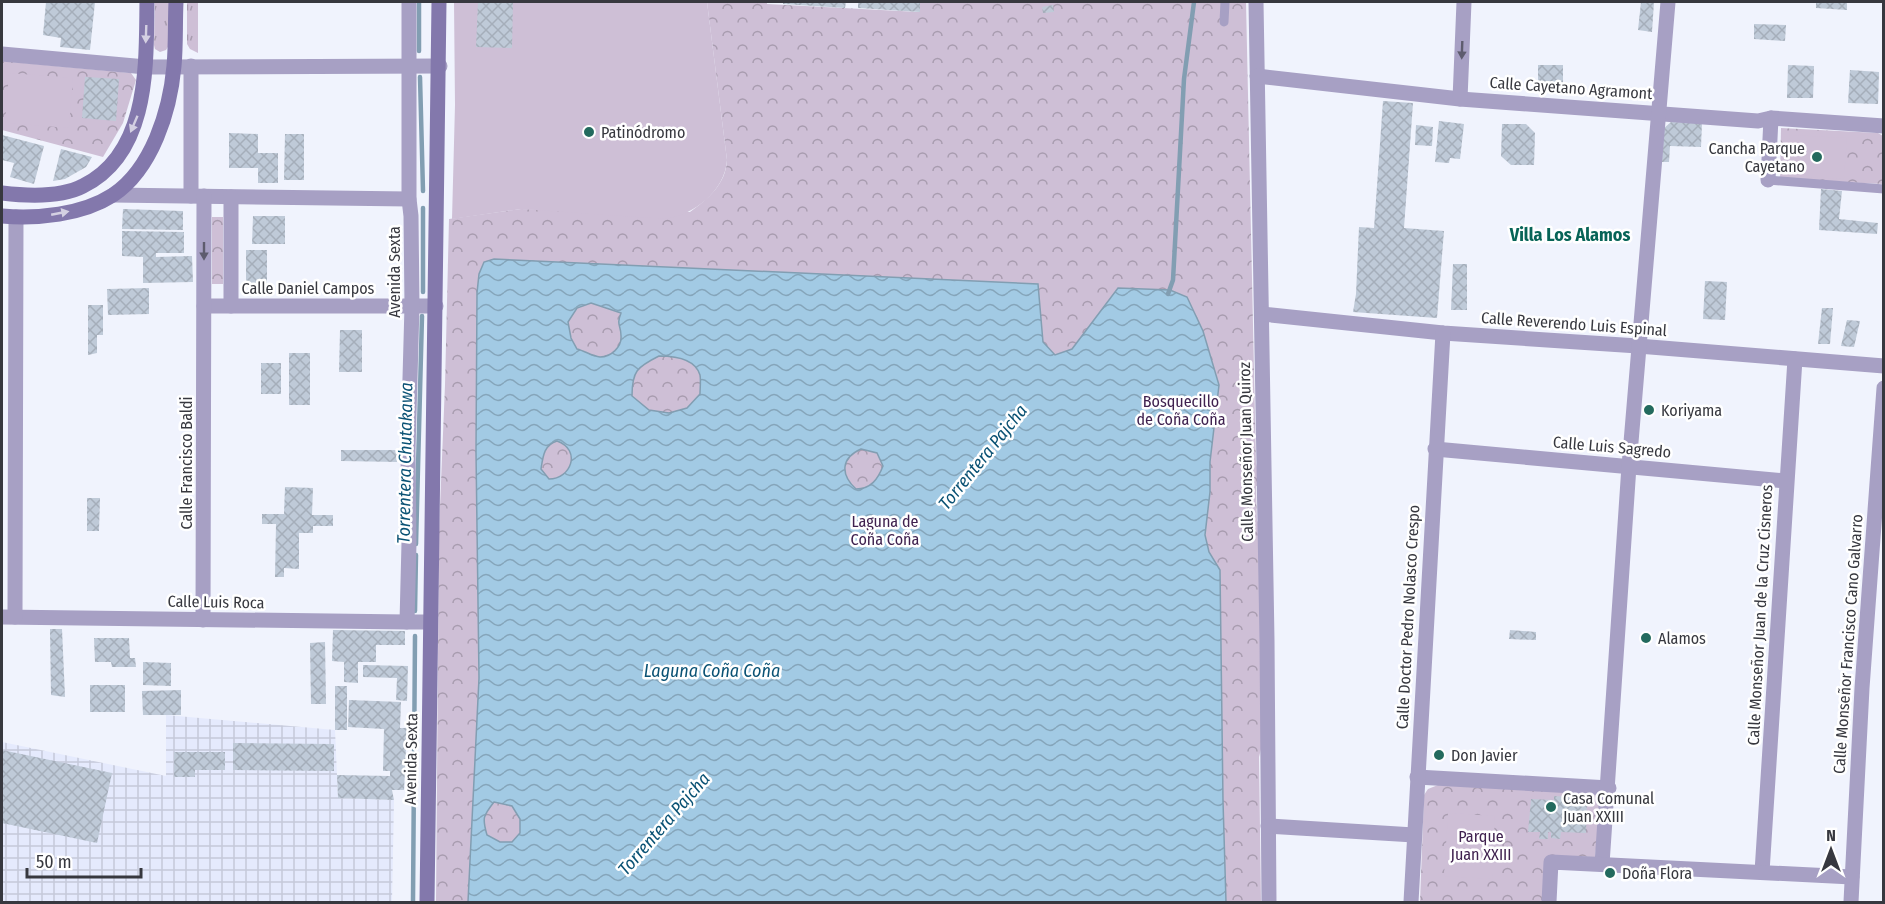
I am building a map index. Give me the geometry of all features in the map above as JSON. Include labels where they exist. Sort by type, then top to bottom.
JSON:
[{"type":"main road","points":[[2,193],[44,194],[81,187],[96,178],[113,162],[128,139],[139,112],[146,67],[147,2]]},
{"type":"main road","points":[[9,217],[51,215],[86,208],[113,195],[143,163],[153,143],[169,94],[174,67],[176,2]]},
{"type":"main road","name":"Avenida Sexta","points":[[427,903],[430,622],[418,543],[423,306],[436,199],[422,66],[439,2]]},
{"type":"street","name":"Avenida Sexta","points":[[407,622],[418,543],[408,450],[423,306],[409,199],[422,66],[409,2]]},
{"type":"street","name":"Calle Monseñor Juan Quiroz","points":[[1256,2],[1269,903]]},
{"type":"street","points":[[1460,99],[1464,2]]},
{"type":"street","points":[[1602,864],[1638,345],[1668,2]]},
{"type":"street","points":[[2,54],[146,67],[422,66]]},
{"type":"street","name":"Calle Francisco Baldi","points":[[191,66],[204,306],[203,620]]},
{"type":"street","name":"Calle Cayetano Agramont","points":[[1257,76],[1460,99],[1758,121],[1771,118],[1884,126]]},
{"type":"street","points":[[1768,180],[1771,118]]},
{"type":"street","points":[[113,195],[409,199]]},
{"type":"street","points":[[231,197],[231,306]]},
{"type":"street","points":[[8,617],[9,217]]},
{"type":"street","name":"Calle Daniel Campos","points":[[204,306],[423,306]]},
{"type":"street","name":"Calle Reverendo Luis Espinal","points":[[1262,314],[1443,333],[1638,345],[1884,366]]},
{"type":"street","name":"Calle Doctor Pedro Nolasco Crespo","points":[[1411,903],[1443,333]]},
{"type":"street","name":"Calle Monseñor Juan de la Cruz Cisneros","points":[[1762,872],[1794,359]]},
{"type":"street","name":"Calle Monseñor Francisco Cano Galvarro","points":[[1851,903],[1884,388]]},
{"type":"street","name":"Calle Luis Sagredo","points":[[1435,449],[1786,481]]},
{"type":"street","name":"Calle Luis Roca","points":[[8,617],[430,622]]},
{"type":"street","points":[[1417,777],[1609,788]]},
{"type":"street","points":[[1269,826],[1414,835]]},
{"type":"street","points":[[1549,903],[1551,862],[1852,878]]},
{"type":"lane","points":[[1224,22],[1225,2]]},
{"type":"lane","points":[[1768,180],[1884,189]]},
{"type":"shaded area","points":[[166,715],[335,730],[338,798],[394,800],[392,902],[2,902],[2,742],[166,776]]},
{"type":"green space","points":[[155,2],[170,2],[169,45],[166,50],[160,52],[155,49],[154,45]]},
{"type":"green space","points":[[187,2],[198,2],[198,53],[190,49],[187,44]]},
{"type":"green space","name":"Patinódromo","points":[[454,2],[707,2],[727,160],[721,182],[697,207],[676,217],[665,219],[521,209],[452,219],[455,105]]},
{"type":"green space","name":"Laguna Coña Coña","points":[[707,2],[767,2],[767,4],[919,12],[920,2],[1246,2],[1256,463],[1262,487],[1256,486],[1257,521],[1263,525],[1265,733],[1259,757],[1261,902],[436,902],[439,531],[449,219],[521,209],[690,212],[703,202],[720,184],[727,160]]},
{"type":"green space","points":[[2,61],[131,73],[136,80],[123,123],[103,157],[2,130]]},
{"type":"green space","points":[[9,73],[73,78],[69,128],[5,123]]},
{"type":"green space","points":[[1781,128],[1878,133],[1883,136],[1883,184],[1780,179]]},
{"type":"green space","name":"Cancha Parque Cayetano","points":[[1790,135],[1847,138],[1844,179],[1788,176]]},
{"type":"green space","points":[[212,217],[223,217],[223,284],[212,284]]},
{"type":"green space","name":"Parque Juan XXIII","points":[[1438,785],[1593,793],[1602,801],[1595,857],[1553,856],[1545,902],[1420,902],[1424,795],[1428,789]]},
{"type":"green space","points":[[1448,813],[1495,816],[1492,879],[1444,876]]},
{"type":"water","name":"Laguna Coña Coña","points":[[494,259],[1038,284],[1043,342],[1055,355],[1072,349],[1118,288],[1170,290],[1187,297],[1203,331],[1219,385],[1210,462],[1210,492],[1205,535],[1209,552],[1220,570],[1226,902],[468,902],[479,678],[476,452],[477,293],[479,274],[484,262]],"holes":[[[591,303],[621,313],[619,323],[621,340],[615,351],[600,357],[577,349],[571,338],[568,322],[577,308]],[[659,356],[677,358],[689,362],[697,369],[700,375],[700,394],[687,408],[669,413],[649,410],[632,396],[633,381],[637,371]],[[557,441],[565,445],[569,451],[571,463],[563,474],[549,479],[541,469],[545,452]],[[861,449],[877,453],[883,466],[873,482],[866,487],[856,489],[845,472],[846,462]],[[494,802],[512,806],[520,819],[520,833],[512,842],[500,842],[487,835],[484,821]]]},
{"type":"building","points":[[46,2],[95,2],[90,50],[60,47],[61,38],[43,35]]},
{"type":"building","points":[[478,2],[513,2],[512,48],[476,47]]},
{"type":"building","points":[[783,2],[846,2],[845,8],[783,4]]},
{"type":"building","points":[[858,2],[920,2],[920,12],[858,8]]},
{"type":"building","points":[[1641,2],[1654,2],[1652,32],[1638,30]]},
{"type":"building","points":[[1816,2],[1847,2],[1847,10],[1816,8]]},
{"type":"building","points":[[1053,5],[1054,12],[1043,13],[1042,7]]},
{"type":"building","points":[[1754,24],[1786,25],[1785,41],[1754,39]]},
{"type":"building","points":[[1538,65],[1563,65],[1563,85],[1538,84]]},
{"type":"building","points":[[1788,65],[1814,66],[1813,98],[1787,98]]},
{"type":"building","points":[[1850,70],[1879,72],[1878,104],[1848,103]]},
{"type":"building","points":[[85,77],[119,79],[116,121],[82,118]]},
{"type":"building","points":[[1383,101],[1413,103],[1404,228],[1444,231],[1437,318],[1353,312],[1359,227],[1374,228]]},
{"type":"building","points":[[1439,121],[1464,124],[1460,159],[1450,158],[1449,163],[1435,162]]},
{"type":"building","points":[[1671,122],[1702,123],[1701,147],[1670,146],[1669,162],[1661,162],[1663,129]]},
{"type":"building","points":[[1502,124],[1526,124],[1535,133],[1534,165],[1511,165],[1501,156]]},
{"type":"building","points":[[1416,125],[1433,127],[1432,146],[1415,145]]},
{"type":"building","points":[[229,133],[258,134],[258,153],[278,153],[278,183],[258,183],[258,168],[229,168]]},
{"type":"building","points":[[285,134],[304,134],[304,180],[284,180]]},
{"type":"building","points":[[2,135],[44,146],[34,184],[10,177],[14,163],[2,160]]},
{"type":"building","points":[[61,149],[92,157],[86,167],[65,179],[53,181]]},
{"type":"building","points":[[1821,189],[1842,191],[1839,219],[1878,223],[1877,234],[1819,230]]},
{"type":"building","points":[[123,209],[183,211],[183,230],[122,229]]},
{"type":"building","points":[[253,216],[285,216],[285,244],[252,244]]},
{"type":"building","points":[[122,231],[184,232],[184,253],[156,253],[156,257],[192,256],[193,282],[143,283],[143,257],[122,256]]},
{"type":"building","points":[[246,250],[267,250],[267,285],[246,285]]},
{"type":"building","points":[[1453,264],[1467,264],[1467,310],[1451,310]]},
{"type":"building","points":[[1705,281],[1727,282],[1725,320],[1703,319]]},
{"type":"building","points":[[149,288],[149,314],[108,315],[107,289]]},
{"type":"building","points":[[88,305],[103,305],[103,335],[97,335],[97,353],[88,355]]},
{"type":"building","points":[[1822,308],[1833,308],[1830,344],[1818,344]]},
{"type":"building","points":[[1847,320],[1860,321],[1854,347],[1841,346]]},
{"type":"building","points":[[340,330],[362,330],[362,372],[339,372]]},
{"type":"building","points":[[289,353],[310,353],[310,405],[289,405]]},
{"type":"building","points":[[261,363],[281,363],[281,394],[261,394]]},
{"type":"building","points":[[341,450],[397,450],[397,462],[341,461]]},
{"type":"building","points":[[285,487],[313,488],[312,515],[333,515],[333,526],[313,526],[313,533],[299,533],[299,569],[284,568],[284,577],[275,577],[276,524],[262,524],[262,514],[284,514]]},
{"type":"building","points":[[87,498],[100,498],[99,531],[87,531]]},
{"type":"building","points":[[50,629],[62,629],[65,697],[51,695]]},
{"type":"building","points":[[333,630],[405,631],[405,645],[376,645],[376,662],[358,662],[358,683],[344,682],[344,662],[332,661]]},
{"type":"building","points":[[1510,630],[1536,632],[1536,640],[1509,639]]},
{"type":"building","points":[[94,638],[129,638],[130,658],[135,658],[136,667],[112,667],[111,662],[95,662]]},
{"type":"building","points":[[325,642],[326,704],[311,704],[310,643]]},
{"type":"building","points":[[143,662],[171,663],[171,686],[143,685]]},
{"type":"building","points":[[363,665],[408,666],[407,701],[396,700],[397,678],[363,677]]},
{"type":"building","points":[[90,685],[125,685],[125,712],[90,712]]},
{"type":"building","points":[[335,686],[347,686],[347,730],[335,730]]},
{"type":"building","points":[[181,690],[181,715],[143,715],[142,691]]},
{"type":"building","points":[[349,700],[401,702],[400,728],[407,728],[404,790],[392,790],[394,800],[338,798],[337,775],[390,776],[390,771],[383,771],[384,729],[348,727]]},
{"type":"building","points":[[233,743],[334,744],[334,771],[233,770]]},
{"type":"building","points":[[2,750],[112,773],[97,843],[2,823]]},
{"type":"building","points":[[174,752],[225,752],[225,770],[195,770],[195,777],[174,777]]},
{"type":"building","points":[[1554,796],[1570,797],[1569,801],[1587,802],[1586,833],[1561,832],[1560,839],[1551,838],[1551,832],[1548,832],[1548,839],[1539,839],[1540,832],[1528,832],[1531,799],[1554,800]]},
{"type":"waterway","name":"Torrentera Chutakawa","points":[[419,2],[419,51]]},
{"type":"waterway","name":"Torrentera Pajcha","points":[[1168,294],[1173,280],[1184,79],[1194,2]]},
{"type":"waterway","name":"Torrentera Chutakawa","points":[[420,77],[423,191]]},
{"type":"waterway","name":"Torrentera Chutakawa","points":[[423,208],[423,292]]},
{"type":"waterway","name":"Torrentera Chutakawa","points":[[416,544],[422,316]]},
{"type":"waterway","name":"Torrentera Chutakawa","points":[[415,611],[416,555]]},
{"type":"waterway","name":"Torrentera Chutakawa","points":[[413,902],[415,636]]},
{"type":"place","name":"Patinódromo","points":[[589,132]]},
{"type":"place","name":"Cancha Parque Cayetano","points":[[1817,157]]},
{"type":"place","name":"Koriyama","points":[[1649,410]]},
{"type":"place","name":"Alamos","points":[[1646,638]]},
{"type":"place","name":"Don Javier","points":[[1439,755]]},
{"type":"place","name":"Casa Comunal Juan XXIII","points":[[1551,807]]},
{"type":"place","name":"Doña Flora","points":[[1610,873]]},
{"type":"district","name":"Villa Los Alamos","points":[[1570,235]]},
{"type":"park label","name":"Bosquecillo de Coña Coña","points":[[1181,410]]},
{"type":"park label","name":"Laguna de Coña Coña","points":[[885,530]]}]
